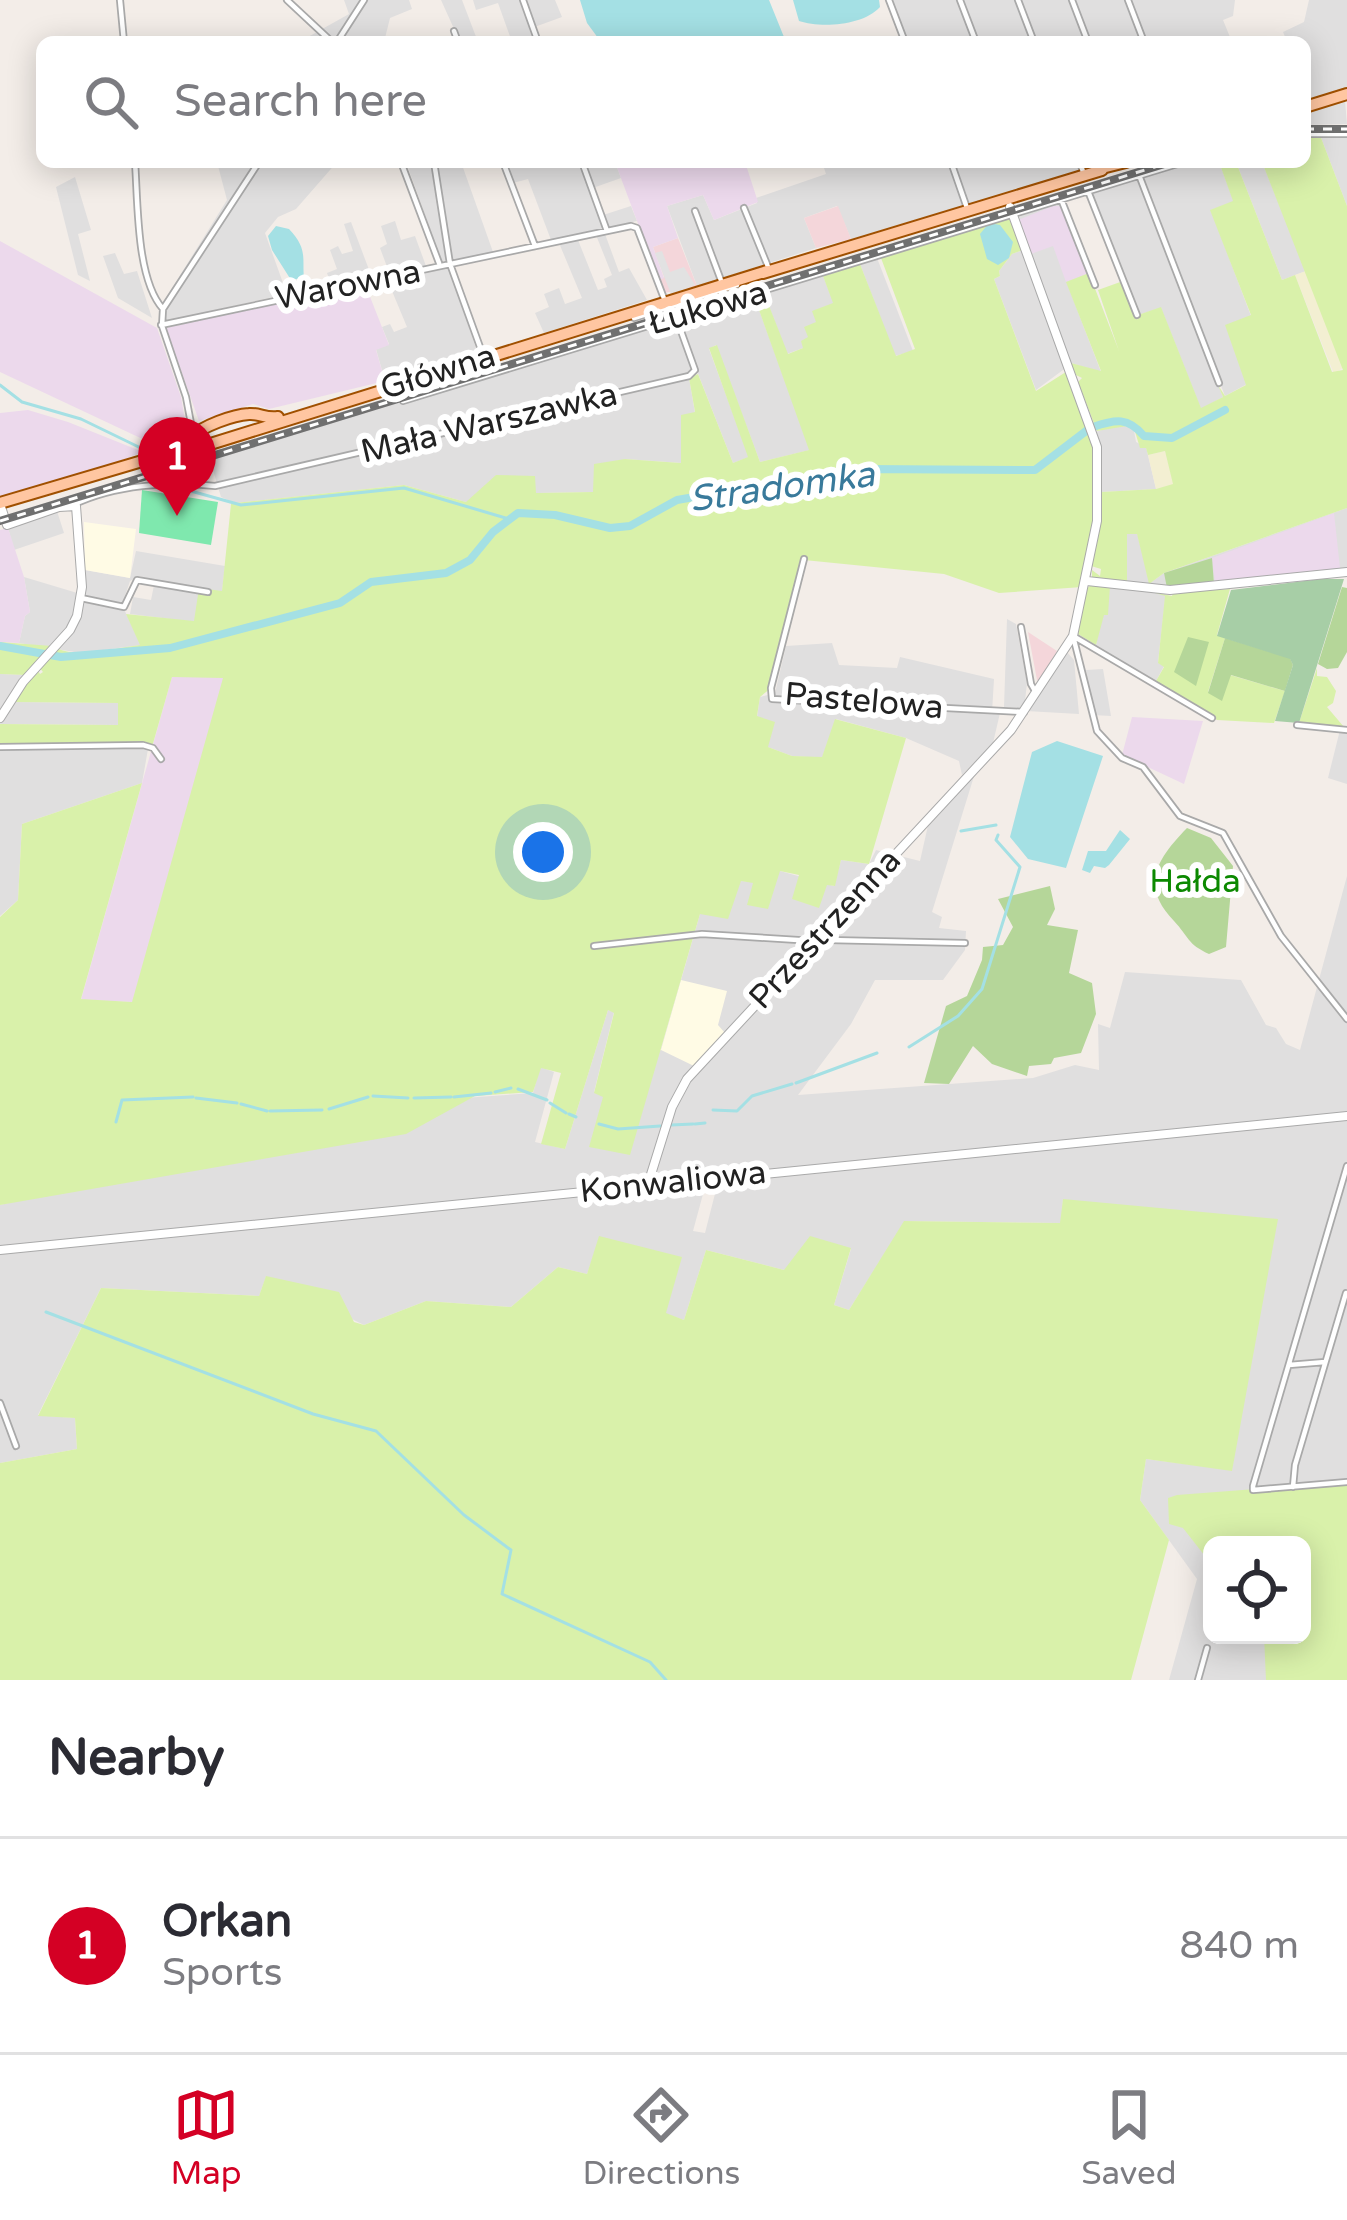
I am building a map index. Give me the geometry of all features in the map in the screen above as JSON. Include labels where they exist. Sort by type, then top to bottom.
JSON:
[{"type":"main road","points":[[1311,105],[1347,94]]},
{"type":"main road","name":"Główna","points":[[0,506],[162,456],[196,437],[306,412],[668,304],[1078,172],[1108,168]]},
{"type":"main road","name":"Główna","points":[[911,228],[1009,206],[1078,172]]},
{"type":"main road","name":"Główna","points":[[570,332],[769,271]]},
{"type":"street","points":[[120,0],[123,36]]},
{"type":"street","points":[[287,0],[328,36]]},
{"type":"street","points":[[339,36],[364,0]]},
{"type":"street","points":[[523,0],[536,36]]},
{"type":"street","points":[[889,0],[903,36]]},
{"type":"street","points":[[960,0],[974,36]]},
{"type":"street","points":[[1018,0],[1032,36]]},
{"type":"street","points":[[1072,0],[1086,36]]},
{"type":"street","points":[[1128,0],[1142,36]]},
{"type":"street","points":[[454,31],[456,36]]},
{"type":"street","points":[[1311,134],[1347,134]]},
{"type":"street","points":[[135,168],[143,261],[163,310]]},
{"type":"street","points":[[196,437],[161,325],[163,310],[255,168]]},
{"type":"street","points":[[403,168],[440,266]]},
{"type":"street","points":[[435,168],[450,264],[484,358]]},
{"type":"street","points":[[505,168],[535,246]]},
{"type":"street","points":[[584,168],[607,231]]},
{"type":"street","points":[[953,168],[967,208]]},
{"type":"street","name":"Łukowa","points":[[403,400],[985,221],[1009,206],[1061,199],[1163,168]]},
{"type":"street","points":[[1139,175],[1219,383]]},
{"type":"street","points":[[1088,191],[1137,315]]},
{"type":"street","points":[[1061,199],[1095,285]]},
{"type":"street","name":"Przestrzenna","points":[[648,1184],[672,1107],[687,1079],[1024,712],[1073,636],[1099,500],[1095,434],[1009,206]]},
{"type":"street","points":[[744,208],[769,271]]},
{"type":"street","points":[[695,211],[722,283]]},
{"type":"street","name":"Mała Warszawka","points":[[76,507],[140,487],[215,486],[689,376],[695,370],[637,228],[607,231]]},
{"type":"street","name":"Warowna","points":[[161,325],[607,231]]},
{"type":"street","name":"Główna","points":[[599,326],[751,279]]},
{"type":"street","points":[[0,506],[3,526],[76,507],[81,598],[75,623],[0,718]]},
{"type":"street","name":"Pastelowa","points":[[803,560],[772,699],[1024,712]]},
{"type":"street","points":[[1087,580],[1170,590],[1347,572]]},
{"type":"street","points":[[81,598],[125,607],[137,580],[208,592]]},
{"type":"street","points":[[1021,627],[1030,684],[1036,693]]},
{"type":"street","points":[[1073,636],[1212,718]]},
{"type":"street","points":[[1073,636],[1097,731],[1121,758],[1144,767],[1180,816],[1223,833],[1281,937],[1347,1019]]},
{"type":"street","points":[[1297,725],[1347,730]]},
{"type":"street","points":[[0,747],[142,745],[153,748],[161,759]]},
{"type":"street","points":[[594,946],[688,935],[965,943]]},
{"type":"street","name":"Konwaliowa","points":[[0,1250],[1347,1116]]},
{"type":"street","points":[[1347,1166],[1253,1490],[1347,1482]]},
{"type":"street","points":[[1293,1486],[1295,1465],[1346,1293]]},
{"type":"street","points":[[1289,1365],[1325,1362]]},
{"type":"street","points":[[0,1403],[16,1446]]},
{"type":"street","points":[[1198,1680],[1208,1648]]},
{"type":"shaded area","points":[[344,0],[409,0],[412,9],[390,18],[386,36],[310,36],[349,14]]},
{"type":"shaded area","points":[[441,0],[462,0],[476,36],[457,36]]},
{"type":"shaded area","points":[[473,0],[555,0],[562,17],[529,29],[532,36],[510,36],[498,3],[476,10]]},
{"type":"shaded area","points":[[886,0],[1235,0],[1233,16],[1223,20],[1230,36],[900,36]]},
{"type":"shaded area","points":[[1309,0],[1347,0],[1347,88],[1311,100],[1311,36],[1285,36],[1283,32],[1304,22]]},
{"type":"shaded area","points":[[1345,101],[1347,124],[1311,125],[1311,112]]},
{"type":"shaded area","points":[[1320,135],[1347,135],[1347,206]]},
{"type":"shaded area","points":[[219,168],[332,168],[296,209],[278,217],[265,233],[287,294],[166,321],[164,301],[227,200]]},
{"type":"shaded area","points":[[408,168],[432,168],[447,260],[442,262]]},
{"type":"shaded area","points":[[438,168],[463,168],[493,252],[451,261]]},
{"type":"shaded area","points":[[507,168],[617,168],[621,178],[590,189],[600,216],[631,206],[637,221],[551,240],[528,179],[513,183]]},
{"type":"shaded area","points":[[617,168],[747,168],[758,202],[714,220],[703,195],[667,206],[678,238],[653,247],[664,278],[659,280]]},
{"type":"shaded area","points":[[824,168],[1089,168],[851,239],[837,206],[804,218],[816,248],[697,286],[667,206],[703,195],[714,220],[757,203],[756,198],[826,174]]},
{"type":"shaded area","points":[[1168,168],[1221,168],[1234,202],[1211,210],[1251,316],[1247,384],[1225,396],[1142,180]]},
{"type":"shaded area","points":[[1238,168],[1264,168],[1306,271],[1282,280]]},
{"type":"shaded area","points":[[75,177],[91,230],[78,234],[90,281],[78,275],[56,187]]},
{"type":"shaded area","points":[[1138,178],[1223,397],[1201,409],[1161,308],[1138,315],[1090,193]]},
{"type":"shaded area","points":[[1062,204],[1089,273],[1067,283],[1101,372],[1071,363],[1016,218]]},
{"type":"shaded area","points":[[838,206],[851,239],[816,248],[804,218]]},
{"type":"shaded area","points":[[1061,206],[1087,274],[1066,282],[1053,246],[1031,254],[1018,220]]},
{"type":"shaded area","points":[[395,221],[401,240],[415,236],[426,266],[389,272],[380,248],[387,244],[381,226]]},
{"type":"shaded area","points":[[351,222],[371,275],[331,284],[327,273],[337,269],[330,250],[338,246],[342,254],[353,251],[344,224]]},
{"type":"shaded area","points":[[605,234],[619,272],[629,268],[647,300],[544,333],[535,313],[549,307],[544,294],[559,288],[565,304],[582,298],[559,243],[578,240],[598,290],[607,287],[604,279],[612,275],[596,235]]},
{"type":"shaded area","points":[[678,238],[697,286],[664,293],[659,280],[664,277],[653,247]]},
{"type":"shaded area","points":[[0,241],[157,328],[181,397],[184,435],[151,443],[0,372]]},
{"type":"shaded area","points":[[1023,250],[1067,367],[1036,390],[994,279],[1012,254]]},
{"type":"shaded area","points":[[662,251],[670,272],[684,267],[695,285],[671,294],[655,253]]},
{"type":"shaded area","points":[[115,253],[124,274],[137,271],[152,318],[118,298],[103,256]]},
{"type":"shaded area","points":[[877,258],[913,351],[895,356],[860,264]]},
{"type":"shaded area","points":[[448,266],[478,354],[385,381],[376,349],[389,344],[382,327],[390,324],[394,332],[407,327],[387,279]]},
{"type":"shaded area","points":[[1306,271],[1344,367],[1334,374],[1295,275]]},
{"type":"shaded area","points":[[823,276],[834,303],[803,348],[787,354],[764,293]]},
{"type":"shaded area","points":[[365,284],[389,345],[376,350],[385,381],[269,409],[253,404],[199,421],[166,328]]},
{"type":"shaded area","points":[[754,296],[810,450],[760,462],[716,345],[709,349],[749,457],[733,463],[677,320]]},
{"type":"shaded area","points":[[674,322],[693,370],[689,378],[695,413],[681,416],[682,463],[625,459],[593,492],[466,502],[404,485],[235,503],[221,497],[210,460],[599,340]]},
{"type":"shaded area","points":[[28,410],[143,452],[0,507],[0,413]]},
{"type":"shaded area","points":[[1133,425],[1136,442],[1146,447],[1156,489],[1101,492],[1096,432]]},
{"type":"shaded area","points":[[1165,451],[1174,485],[1156,489],[1148,455]]},
{"type":"shaded area","points":[[1347,508],[1347,570],[1188,588],[1127,584],[1126,534],[1137,533],[1150,583],[1164,573]]},
{"type":"shaded area","points":[[57,511],[64,533],[14,550],[8,528]]},
{"type":"shaded area","points":[[1334,513],[1340,568],[1215,582],[1212,558]]},
{"type":"shaded area","points":[[84,522],[136,529],[130,578],[85,570]]},
{"type":"shaded area","points":[[8,528],[30,612],[19,643],[0,642],[0,530]]},
{"type":"shaded area","points":[[136,551],[225,566],[222,592],[194,622],[130,614],[133,597],[151,600],[155,580],[139,576],[130,581],[122,605],[141,645],[81,653],[19,643],[30,612],[24,577],[84,595],[85,570],[130,578]]},
{"type":"shaded area","points":[[1108,586],[1166,592],[1158,662],[1164,666],[1156,681],[1096,645]]},
{"type":"shaded area","points":[[1007,619],[1016,624],[1027,683],[1019,708],[1004,707]]},
{"type":"shaded area","points":[[1028,632],[1057,651],[1039,681],[1037,680]]},
{"type":"shaded area","points":[[832,643],[839,665],[897,668],[900,657],[994,679],[992,712],[1000,713],[993,743],[962,775],[959,761],[906,738],[836,719],[822,758],[792,756],[768,747],[757,717],[760,697],[775,693],[786,646]]},
{"type":"shaded area","points":[[1066,651],[1074,660],[1079,714],[1026,711]]},
{"type":"shaded area","points":[[1103,669],[1111,716],[1093,715],[1086,670]]},
{"type":"shaded area","points":[[0,674],[30,675],[13,702],[118,703],[118,725],[0,724]]},
{"type":"shaded area","points":[[172,677],[224,677],[133,1002],[81,1000]]},
{"type":"shaded area","points":[[1132,717],[1203,721],[1184,784],[1122,755]]},
{"type":"shaded area","points":[[1340,730],[1347,730],[1347,784],[1328,778]]},
{"type":"shaded area","points":[[0,749],[148,749],[142,783],[22,824],[18,900],[0,916]]},
{"type":"shaded area","points":[[975,773],[932,912],[942,917],[939,928],[966,931],[965,950],[943,980],[875,980],[851,1024],[798,1095],[1033,1078],[1075,1065],[1099,1070],[1098,1024],[1110,1028],[1125,972],[1241,980],[1266,1025],[1300,1050],[1347,876],[1347,1680],[1169,1680],[1197,1579],[1140,1500],[1146,1459],[1232,1470],[1063,1200],[1061,1223],[905,1221],[849,1310],[834,1305],[851,1249],[784,1270],[706,1250],[684,1320],[666,1314],[600,1237],[587,1274],[558,1267],[511,1307],[426,1301],[364,1325],[266,1277],[259,1296],[101,1288],[38,1415],[75,1418],[77,1449],[0,1463],[0,1205],[463,1098],[533,1093],[540,1067],[554,1072],[535,1142],[565,1149],[608,1010],[614,1012],[594,1092],[661,1050],[700,914],[741,881],[754,882],[780,871],[834,886],[841,860],[869,864],[876,850],[920,861],[929,821]],"holes":[[[718,1182],[705,1233],[693,1231],[706,1183]]]},
{"type":"shaded area","points":[[681,980],[727,991],[718,1025],[725,1033],[694,1066],[661,1050]]},
{"type":"green space","points":[[1311,135],[1320,135],[1347,206],[1347,508],[1164,573],[1149,584],[1137,534],[1127,534],[1127,584],[1092,578],[1092,570],[1100,576],[1101,569],[1091,566],[1101,492],[1173,484],[1165,451],[1148,455],[1146,448],[1140,448],[1133,425],[1097,431],[1078,382],[1082,378],[1071,363],[1101,371],[1066,282],[1089,273],[1119,351],[1098,290],[1123,281],[1137,320],[1138,315],[1161,307],[1201,408],[1223,397],[1218,385],[1225,396],[1246,385],[1225,325],[1251,315],[1210,210],[1233,201],[1221,168],[1238,168],[1282,280],[1295,275],[1332,372],[1343,370],[1264,168],[1311,168]]},
{"type":"green space","points":[[1009,218],[1023,250],[1012,254],[994,279],[1036,391],[1069,370],[1094,439],[1096,508],[1082,587],[999,593],[944,574],[804,560],[771,688],[760,697],[757,716],[775,722],[768,747],[792,756],[822,757],[835,719],[906,738],[869,864],[841,860],[835,886],[827,885],[819,908],[792,899],[799,875],[780,871],[768,909],[747,905],[753,883],[741,881],[728,919],[700,914],[630,1155],[589,1147],[603,1097],[594,1093],[614,1013],[608,1010],[565,1149],[541,1144],[561,1073],[541,1068],[533,1092],[475,1096],[406,1134],[0,1205],[0,917],[18,900],[22,824],[142,783],[81,999],[132,1002],[223,678],[172,677],[152,747],[0,746],[0,724],[118,725],[118,703],[12,702],[36,668],[43,672],[38,666],[56,648],[86,653],[140,645],[126,614],[194,621],[199,588],[222,591],[231,504],[404,485],[466,502],[496,475],[535,476],[536,493],[593,492],[594,464],[625,459],[681,463],[681,415],[695,412],[689,378],[698,374],[733,463],[748,457],[709,348],[717,345],[760,462],[809,450],[754,296],[764,293],[788,354],[803,348],[801,341],[808,337],[804,327],[816,322],[812,311],[833,303],[823,276],[860,264],[896,356],[915,349],[881,258]]},
{"type":"green space","points":[[142,490],[218,502],[211,545],[139,533]]},
{"type":"green space","points":[[1212,558],[1214,585],[1167,588],[1164,573]]},
{"type":"green space","points":[[1344,579],[1299,723],[1275,721],[1293,665],[1290,659],[1217,636],[1231,590]]},
{"type":"green space","points":[[1091,585],[1110,586],[1108,615],[1104,615],[1096,645],[1077,629],[1085,590]]},
{"type":"green space","points":[[1342,587],[1347,588],[1347,652],[1338,668],[1327,669],[1318,664]]},
{"type":"green space","points":[[1230,589],[1217,635],[1225,638],[1208,692],[1230,675],[1285,691],[1274,723],[1217,720],[1156,681],[1164,667],[1158,663],[1165,596],[1152,592],[1172,596]]},
{"type":"green space","points":[[1188,637],[1209,642],[1196,686],[1174,672]]},
{"type":"green space","points":[[1225,638],[1290,658],[1293,665],[1285,691],[1231,675],[1222,701],[1208,693]]},
{"type":"green space","points":[[0,642],[52,646],[26,675],[0,674]]},
{"type":"green space","points":[[1317,668],[1317,676],[1327,677],[1336,691],[1327,707],[1344,727],[1299,723]]},
{"type":"green space","name":"Hałda","points":[[1187,828],[1211,838],[1233,866],[1226,947],[1209,954],[1192,943],[1164,908],[1155,885],[1160,862]]},
{"type":"green space","points":[[1050,886],[1055,909],[1047,925],[1078,930],[1069,973],[1092,983],[1096,1014],[1081,1053],[1029,1066],[1027,1076],[992,1064],[973,1046],[949,1084],[924,1083],[946,1006],[967,996],[983,947],[1003,945],[1013,927],[998,899]]},
{"type":"green space","points":[[1063,1199],[1278,1219],[1232,1471],[1146,1459],[1140,1500],[1169,1540],[1131,1680],[0,1680],[0,1463],[77,1449],[75,1418],[38,1416],[101,1288],[259,1296],[266,1276],[339,1292],[354,1322],[364,1325],[426,1301],[511,1307],[558,1267],[587,1274],[599,1236],[682,1257],[666,1313],[684,1320],[706,1250],[784,1270],[810,1236],[851,1248],[834,1305],[849,1310],[904,1221],[1060,1223]]},
{"type":"green space","points":[[1347,1482],[1347,1680],[1266,1680],[1264,1644],[1311,1644],[1311,1536],[1203,1536],[1203,1554],[1183,1528],[1169,1524],[1168,1498]]},
{"type":"water","points":[[580,0],[769,0],[784,36],[597,36]]},
{"type":"water","points":[[793,0],[879,0],[880,7],[852,22],[818,24],[799,21]]},
{"type":"water","points":[[989,223],[1000,225],[1013,242],[1009,258],[998,265],[987,259],[980,234]]},
{"type":"water","points":[[276,226],[289,229],[299,242],[304,278],[291,280],[272,250],[268,236]]},
{"type":"water","points":[[1057,741],[1103,756],[1066,868],[1028,859],[1010,837],[1032,752]]},
{"type":"water","points":[[1120,830],[1130,839],[1109,865],[1094,866],[1090,873],[1082,870],[1088,851],[1106,851]]},
{"type":"waterway","points":[[0,385],[22,402],[81,419],[149,452]]},
{"type":"waterway","name":"Stradomka","points":[[1093,427],[1121,421],[1144,436],[1172,438],[1225,410]]},
{"type":"waterway","name":"Stradomka","points":[[0,646],[61,657],[170,648],[340,603],[371,582],[446,573],[470,560],[493,532],[518,513],[555,515],[610,528],[630,526],[677,500],[833,473],[1035,470],[1090,428]]},
{"type":"waterway","points":[[153,461],[160,479],[241,505],[404,488],[509,519]]},
{"type":"waterway","points":[[961,831],[996,825]]},
{"type":"waterway","points":[[909,1047],[958,1016],[982,989],[1020,867],[996,840],[998,835]]},
{"type":"waterway","points":[[796,1083],[877,1053]]},
{"type":"waterway","points":[[713,1110],[737,1111],[752,1096],[792,1084]]},
{"type":"waterway","points":[[495,1092],[511,1088]]},
{"type":"waterway","points":[[518,1089],[547,1100]]},
{"type":"waterway","points":[[454,1097],[491,1093]]},
{"type":"waterway","points":[[373,1096],[408,1098]]},
{"type":"waterway","points":[[116,1122],[122,1100],[193,1097]]},
{"type":"waterway","points":[[329,1109],[368,1097]]},
{"type":"waterway","points":[[414,1098],[451,1097]]},
{"type":"waterway","points":[[196,1098],[237,1103]]},
{"type":"waterway","points":[[550,1103],[566,1113]]},
{"type":"waterway","points":[[241,1104],[267,1111]]},
{"type":"waterway","points":[[270,1111],[322,1110]]},
{"type":"waterway","points":[[569,1114],[576,1117]]},
{"type":"waterway","points":[[695,1124],[705,1123]]},
{"type":"waterway","points":[[599,1124],[618,1129],[660,1126]]},
{"type":"waterway","points":[[671,1125],[693,1124]]},
{"type":"waterway","points":[[46,1312],[313,1414],[376,1431],[464,1515],[511,1550],[502,1594],[650,1662],[666,1680]]},
{"type":"railway","points":[[1311,129],[1347,129]]},
{"type":"railway","points":[[0,521],[1151,168]]},
{"type":"place","name":"Orkan","points":[[177,516]]}]
